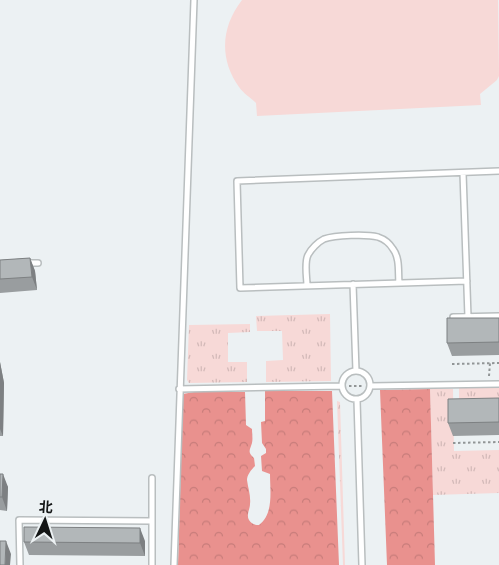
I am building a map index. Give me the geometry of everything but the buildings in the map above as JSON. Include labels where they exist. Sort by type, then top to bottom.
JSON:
[{"type":"lane","points":[[174,565],[194,0]]},
{"type":"lane","points":[[466,281],[240,288],[237,181],[499,171]]},
{"type":"lane","points":[[463,173],[468,317]]},
{"type":"lane","points":[[307,286],[306,260],[315,245],[323,239],[332,237],[359,236],[379,238],[393,248],[398,258],[399,283]]},
{"type":"lane","points":[[19,264],[38,263]]},
{"type":"lane","points":[[353,284],[356,371]]},
{"type":"lane","points":[[453,317],[499,316]]},
{"type":"lane","points":[[356,371],[368,377],[370,386],[368,394],[357,400],[345,394],[342,386],[344,377],[356,371]]},
{"type":"lane","points":[[370,386],[499,384]]},
{"type":"lane","points":[[179,389],[342,386]]},
{"type":"lane","points":[[357,400],[362,565]]},
{"type":"lane","points":[[152,478],[152,565]]},
{"type":"lane","points":[[20,565],[19,520],[152,521]]},
{"type":"path","points":[[489,384],[490,363]]},
{"type":"path","points":[[452,364],[499,363]]},
{"type":"path","points":[[342,386],[370,386]]},
{"type":"path","points":[[453,443],[499,442]]},
{"type":"green space","points":[[242,0],[498,0],[499,76],[497,80],[480,94],[481,105],[257,116],[256,103],[239,87],[228,65],[226,54],[225,43],[230,21]]},
{"type":"green space","points":[[330,314],[331,381],[266,382],[266,361],[283,360],[282,331],[257,331],[256,316]]},
{"type":"green space","points":[[250,324],[250,332],[228,333],[228,362],[247,362],[247,382],[189,383],[187,380],[189,325]]},
{"type":"green space","points":[[459,388],[499,388],[499,411],[459,412]]},
{"type":"green space","points":[[430,389],[453,389],[454,451],[499,450],[499,493],[433,495]]},
{"type":"green space","points":[[430,389],[435,565],[387,565],[380,390]]},
{"type":"green space","points":[[265,391],[332,391],[339,565],[178,565],[183,394],[194,392],[245,392],[246,425],[252,429],[250,454],[254,458],[255,466],[247,478],[250,495],[248,516],[251,522],[259,525],[267,515],[270,494],[270,474],[262,471],[261,456],[266,453],[262,443],[261,422],[265,421]]},
{"type":"green space","points":[[337,401],[340,402],[345,565],[343,565]]}]
